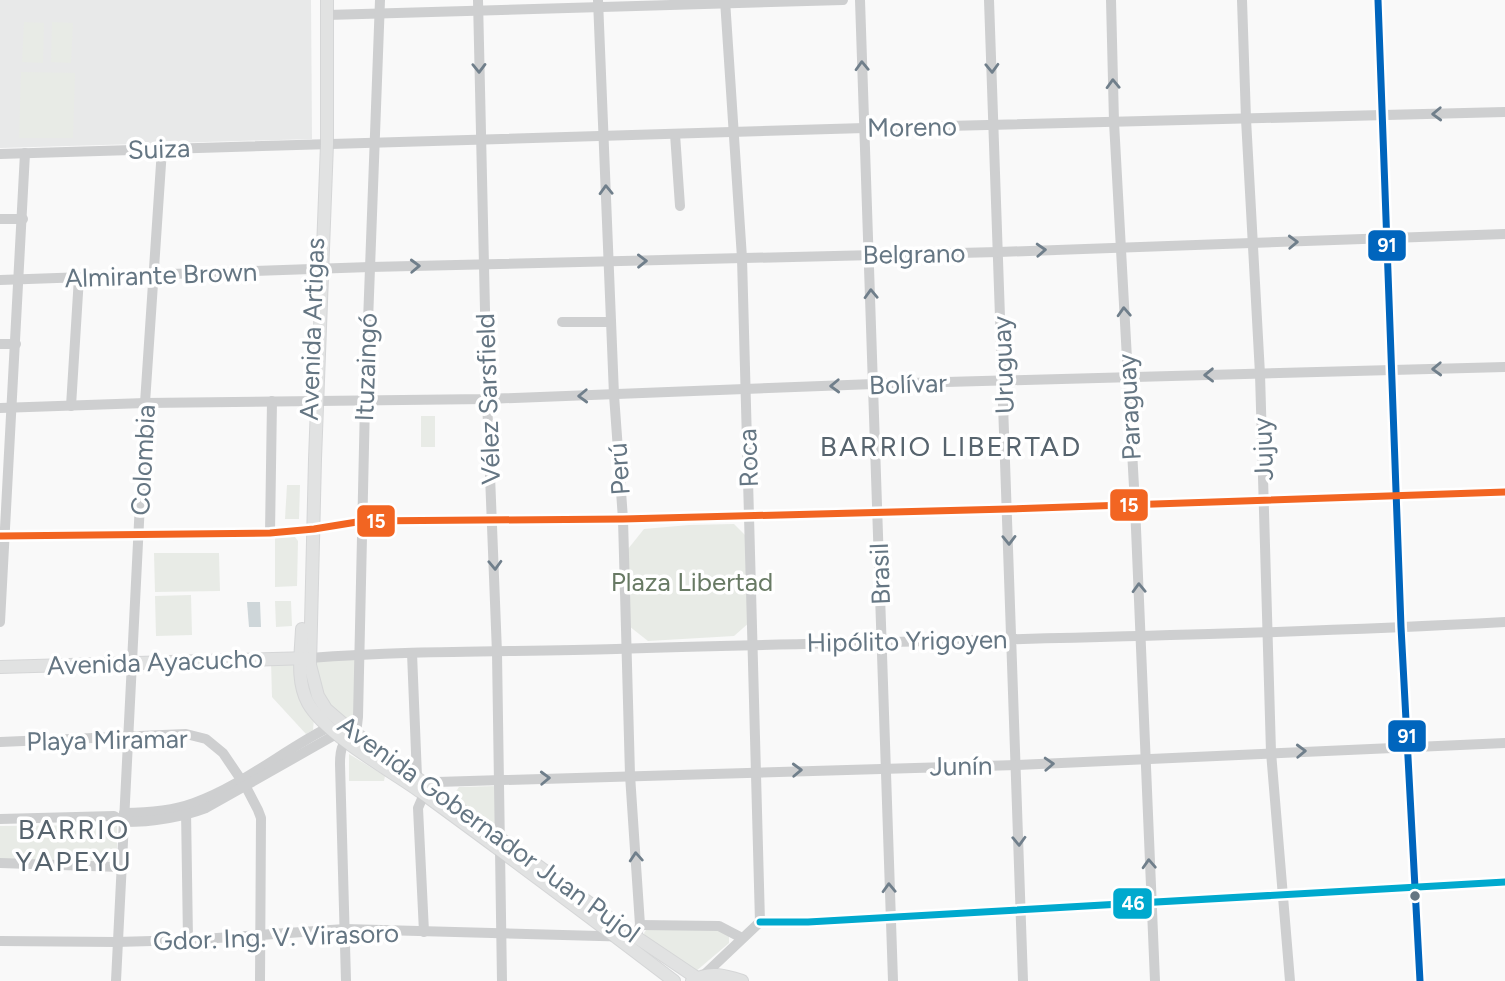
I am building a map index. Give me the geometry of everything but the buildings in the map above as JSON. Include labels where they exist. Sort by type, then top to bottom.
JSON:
[{"type":"main road","name":"Avenida Artigas","points":[[319,0],[322,145]]},
{"type":"main road","name":"Avenida Artigas","points":[[306,658],[327,0]]},
{"type":"main road","name":"Avenida Ayacucho","points":[[0,667],[306,658]]},
{"type":"main road","name":"Avenida Gobernador Juan Pujol","points":[[306,658],[318,696],[342,730],[500,844],[674,981]]},
{"type":"main road","name":"Avenida Gobernador Juan Pujol","points":[[342,730],[416,777],[426,789]]},
{"type":"main road","name":"Avenida Gobernador Juan Pujol","points":[[500,844],[638,931],[698,978]]},
{"type":"main road","points":[[698,978],[720,975],[742,981]]},
{"type":"street","name":"Ituzaingó","points":[[346,981],[340,749],[359,654],[380,0]]},
{"type":"street","points":[[327,15],[478,5],[844,0]]},
{"type":"street","name":"Brasil","points":[[860,0],[893,981]]},
{"type":"street","name":"Uruguay","points":[[989,0],[1023,981]]},
{"type":"street","name":"Paraguay","points":[[1111,0],[1114,122],[1135,505],[1155,981]]},
{"type":"street","name":"Jujuy","points":[[1242,0],[1265,501],[1271,752],[1290,981]]},
{"type":"street","points":[[1378,0],[1401,627],[1420,981]]},
{"type":"street","name":"Roca","points":[[725,1],[742,258],[760,922]]},
{"type":"street","name":"Perú","points":[[598,3],[638,931]]},
{"type":"street","name":"Vélez Sarsfield","points":[[478,5],[487,399],[494,520],[502,981]]},
{"type":"street","name":"Moreno","points":[[322,145],[604,135],[1505,112]]},
{"type":"street","points":[[676,134],[680,206]]},
{"type":"street","name":"Suiza","points":[[0,154],[322,145]]},
{"type":"street","name":"Colombia","points":[[116,981],[121,817],[162,149]]},
{"type":"street","points":[[0,622],[25,153]]},
{"type":"street","points":[[0,219],[23,219]]},
{"type":"street","name":"Belgrano","points":[[318,270],[999,252],[1505,234]]},
{"type":"street","name":"Almirante Brown","points":[[0,279],[318,270]]},
{"type":"street","points":[[71,405],[79,277]]},
{"type":"street","points":[[562,322],[611,322]]},
{"type":"street","points":[[0,344],[16,344]]},
{"type":"street","name":"Bolívar","points":[[0,408],[487,399],[874,384],[1505,367]]},
{"type":"street","points":[[270,533],[272,401]]},
{"type":"street","points":[[3,536],[270,533],[363,521],[622,519],[1505,492]]},
{"type":"street","name":"Hipólito Yrigoyen","points":[[306,658],[359,654],[497,653],[1268,632],[1505,622]]},
{"type":"street","points":[[412,653],[416,777]]},
{"type":"street","points":[[0,819],[121,817],[186,810],[244,783],[342,730]]},
{"type":"street","name":"Playa Miramar","points":[[0,742],[186,734],[206,739],[223,753],[244,783],[261,818],[260,981]]},
{"type":"street","name":"Junín","points":[[426,789],[437,782],[1017,765],[1505,743]]},
{"type":"street","points":[[424,932],[418,808],[426,789]]},
{"type":"street","points":[[186,810],[188,940]]},
{"type":"street","points":[[0,863],[121,867]]},
{"type":"street","points":[[698,978],[760,922],[808,922],[1505,881]]},
{"type":"street","name":"Gdor. Ing. V. Virasoro","points":[[0,941],[188,940],[345,929],[616,937],[638,931],[719,926],[742,938]]},
{"type":"shaded area","points":[[0,0],[311,0],[312,139],[0,148]]},
{"type":"shaded area","points":[[247,602],[260,602],[261,627],[249,627]]},
{"type":"green space","points":[[24,22],[44,23],[43,63],[22,62]]},
{"type":"green space","points":[[52,22],[73,23],[71,63],[51,62]]},
{"type":"green space","points":[[21,72],[75,73],[73,138],[19,138]]},
{"type":"green space","points":[[421,416],[435,416],[435,447],[421,447]]},
{"type":"green space","points":[[287,485],[300,485],[299,519],[285,519]]},
{"type":"green space","name":"Plaza Libertad","points":[[734,524],[749,539],[751,621],[734,636],[648,641],[629,626],[628,549],[644,529]]},
{"type":"green space","points":[[295,537],[298,541],[297,586],[275,587],[275,538]]},
{"type":"green space","points":[[154,553],[219,553],[220,591],[155,592]]},
{"type":"green space","points":[[191,595],[192,635],[156,636],[155,596]]},
{"type":"green space","points":[[275,601],[291,601],[292,626],[276,627]]},
{"type":"green space","points":[[355,659],[356,715],[348,719],[329,703],[319,682],[315,665],[317,661]]},
{"type":"green space","points":[[271,661],[293,663],[314,719],[313,730],[306,734],[272,697]]},
{"type":"green space","points":[[349,754],[385,776],[384,781],[349,781]]},
{"type":"green space","points":[[497,786],[496,823],[488,824],[453,796],[459,787]]},
{"type":"green space","points":[[117,825],[117,861],[0,859],[0,826]]},
{"type":"green space","points":[[720,928],[729,933],[729,943],[695,972],[646,939],[644,933],[647,929]]},
{"type":"transit line","name":"91","points":[[1378,0],[1401,627],[1420,981]]},
{"type":"transit line","name":"15","points":[[0,536],[270,533],[363,521],[623,519],[1505,492]]},
{"type":"transit line","name":"46","points":[[760,922],[808,922],[1505,882]]},
{"type":"district","name":"BARRIO LIBERTAD","points":[[951,446]]},
{"type":"district","name":"BARRIO YAPEYU","points":[[74,845]]}]
